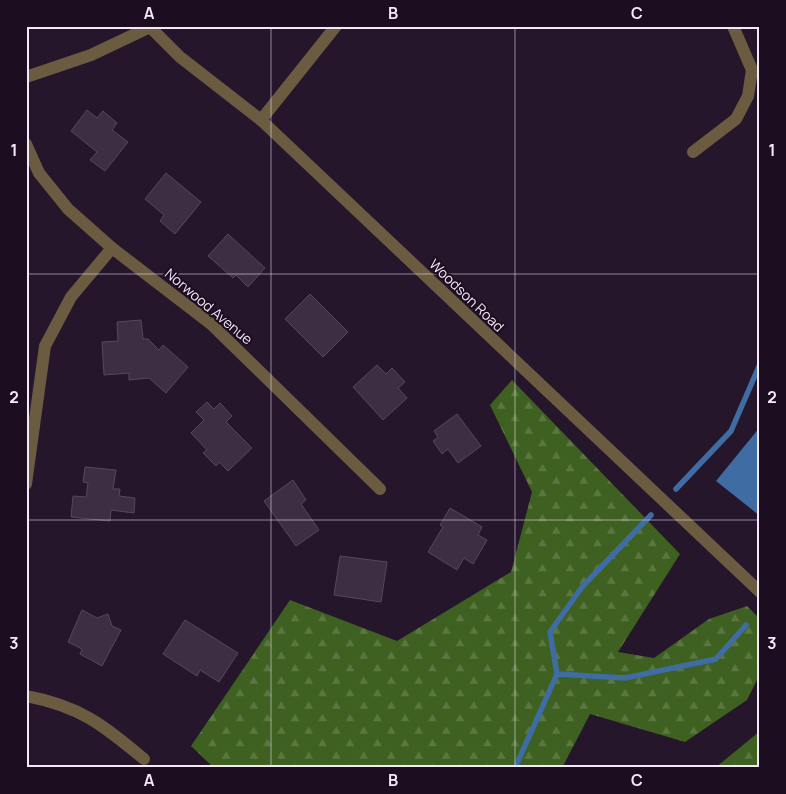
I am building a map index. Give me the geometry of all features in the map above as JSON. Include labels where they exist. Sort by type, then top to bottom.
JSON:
[{"type":"street","points":[[261,120],[336,26]]},
{"type":"street","points":[[693,152],[736,119],[748,96],[752,70],[732,26]]},
{"type":"street","points":[[26,77],[91,55],[150,27]]},
{"type":"street","name":"Woodson Road","points":[[150,27],[180,57],[261,120],[760,592]]},
{"type":"street","name":"Norwood Avenue","points":[[26,144],[39,173],[68,209],[112,248],[211,324],[380,489]]},
{"type":"street","points":[[26,484],[45,346],[71,297],[112,248]]},
{"type":"street","points":[[26,696],[80,711],[111,732],[144,759]]},
{"type":"green space","points":[[512,380],[680,554],[618,652],[654,658],[709,619],[747,606],[760,619],[760,674],[747,700],[685,742],[590,714],[562,768],[214,768],[191,746],[290,600],[397,641],[511,572],[532,492],[490,405]]},
{"type":"green space","points":[[760,731],[760,768],[715,768]]},
{"type":"water","points":[[760,427],[760,516],[716,481]]},
{"type":"building","points":[[87,110],[97,118],[103,111],[117,123],[112,130],[128,142],[105,171],[90,160],[97,152],[71,131]]},
{"type":"building","points":[[166,173],[201,202],[175,234],[160,221],[164,215],[145,199]]},
{"type":"building","points":[[228,234],[265,268],[248,287],[236,275],[233,278],[208,256]]},
{"type":"building","points":[[310,294],[348,332],[323,357],[285,319]]},
{"type":"building","points":[[141,320],[143,339],[148,339],[159,350],[163,345],[188,367],[166,393],[149,378],[129,380],[129,373],[104,375],[102,342],[118,341],[117,322]]},
{"type":"building","points":[[377,365],[386,374],[392,368],[405,382],[398,388],[407,398],[383,420],[353,387]]},
{"type":"building","points":[[207,402],[214,409],[220,403],[232,416],[226,422],[252,448],[228,471],[219,462],[216,466],[203,453],[207,450],[191,433],[204,420],[196,412]]},
{"type":"building","points":[[457,414],[481,446],[458,463],[448,449],[442,454],[433,441],[438,437],[434,431]]},
{"type":"building","points":[[85,467],[116,470],[113,489],[120,489],[119,496],[135,498],[134,513],[111,510],[110,521],[71,517],[73,496],[86,497],[88,483],[83,482]]},
{"type":"building","points":[[293,480],[306,500],[301,504],[319,530],[296,546],[264,501]]},
{"type":"building","points":[[450,508],[482,527],[478,535],[487,540],[473,564],[464,558],[457,570],[428,552],[443,527],[440,525]]},
{"type":"building","points":[[340,556],[387,562],[381,602],[334,595]]},
{"type":"building","points":[[82,610],[97,618],[108,614],[112,626],[121,630],[102,666],[80,654],[82,649],[68,642]]},
{"type":"building","points":[[185,620],[238,653],[219,682],[200,670],[197,676],[163,654]]},
{"type":"waterway","points":[[676,489],[731,431],[760,364]]},
{"type":"waterway","points":[[557,674],[550,632],[582,587],[651,515]]},
{"type":"waterway","points":[[515,768],[557,674],[625,678],[716,659],[746,625]]}]
